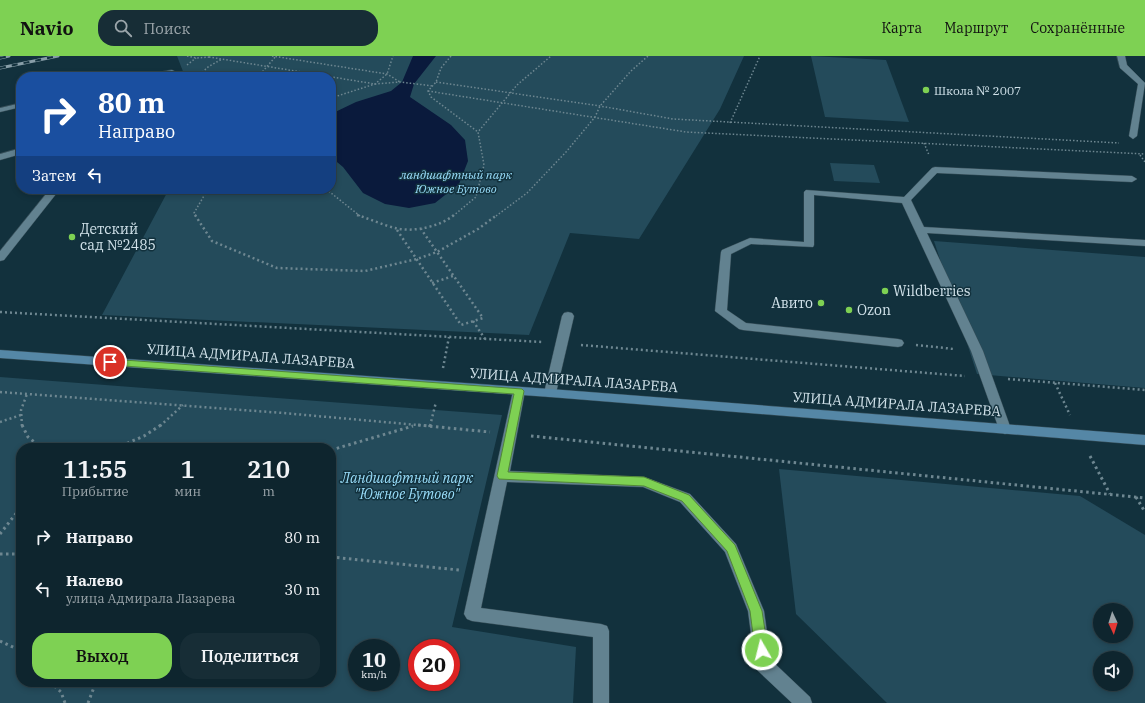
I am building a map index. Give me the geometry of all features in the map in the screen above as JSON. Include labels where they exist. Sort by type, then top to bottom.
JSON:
[{"type":"street","name":"УЛИЦА АДМИРАЛА ЛАЗАРЕВА","points":[[0,354],[519,391],[1145,440]]},
{"type":"lane","points":[[1121,56],[1123,66],[1142,84],[1133,136]]},
{"type":"lane","points":[[0,110],[16,106]]},
{"type":"lane","points":[[0,157],[16,152]]},
{"type":"lane","points":[[906,200],[935,170],[1132,179]]},
{"type":"lane","points":[[898,343],[743,326],[721,311],[726,252],[750,241],[809,244],[809,192],[906,200]]},
{"type":"lane","points":[[0,258],[51,194]]},
{"type":"lane","points":[[906,200],[977,351],[1005,429]]},
{"type":"lane","points":[[920,230],[1145,243]]},
{"type":"lane","points":[[550,394],[568,316]]},
{"type":"lane","points":[[519,391],[472,614],[601,631],[601,703]]},
{"type":"lane","points":[[502,476],[644,482],[686,498],[732,548],[756,611],[764,664],[804,703]]},
{"type":"path","points":[[187,56],[196,58],[209,57],[307,72]]},
{"type":"path","points":[[272,56],[387,74],[400,82]]},
{"type":"path","points":[[262,72],[276,56]]},
{"type":"path","points":[[336,77],[375,84],[387,74],[393,56]]},
{"type":"path","points":[[428,91],[436,82],[441,68],[451,56]]},
{"type":"path","points":[[478,132],[517,85],[551,56]]},
{"type":"path","points":[[205,194],[194,212],[212,241],[277,268],[365,271],[416,259],[437,252],[478,229],[527,193],[566,152],[595,117],[600,106],[631,71],[648,56]]},
{"type":"path","points":[[730,123],[760,56]]},
{"type":"path","points":[[202,72],[208,67],[223,59]]},
{"type":"path","points":[[336,96],[375,84],[400,82],[433,86]]},
{"type":"path","points":[[436,82],[600,106],[673,119],[1121,143]]},
{"type":"path","points":[[428,91],[686,132],[1145,154]]},
{"type":"path","points":[[332,194],[357,215],[397,229],[421,229],[446,222],[476,198],[484,165],[478,132],[431,97],[428,91]]},
{"type":"path","points":[[1139,154],[1145,162]]},
{"type":"path","points":[[397,229],[461,325],[483,318],[421,229]]},
{"type":"path","points":[[432,283],[453,276]]},
{"type":"path","points":[[473,321],[485,339]]},
{"type":"path","points":[[898,343],[977,351]]},
{"type":"path","points":[[0,392],[183,405],[511,434],[1145,498]]},
{"type":"path","points":[[28,394],[21,409],[20,422],[24,434],[33,443]]},
{"type":"path","points":[[130,443],[162,426],[183,405]]},
{"type":"path","points":[[0,422],[21,415]]},
{"type":"path","points":[[336,449],[415,426]]},
{"type":"path","points":[[1136,497],[1145,512]]},
{"type":"path","points":[[0,534],[16,513]]},
{"type":"path","points":[[0,554],[16,554]]},
{"type":"path","points":[[336,558],[481,573]]},
{"type":"path","points":[[0,641],[16,649]]},
{"type":"path","points":[[55,687],[60,692],[65,703]]},
{"type":"path","points":[[88,703],[94,687]]},
{"type":"green space","name":"ландшафтный парк Южное Бутово","points":[[177,56],[744,56],[720,109],[639,239],[570,233],[529,335],[102,315],[166,194],[336,194],[336,72],[183,72]]},
{"type":"green space","points":[[811,56],[886,60],[909,122],[825,117]]},
{"type":"green space","points":[[830,163],[874,165],[880,183],[834,181]]},
{"type":"green space","points":[[934,241],[1145,257],[1145,388],[977,374]]},
{"type":"green space","name":"Ландшафтный парк \"Южное Бутово\"","points":[[0,377],[502,415],[452,627],[576,647],[573,703],[0,703]]},
{"type":"green space","points":[[779,469],[1080,496],[1145,535],[1145,703],[887,703],[796,614]]},
{"type":"shaded area","points":[[413,56],[436,56],[414,84],[410,97],[451,125],[465,140],[468,161],[459,184],[435,203],[409,208],[385,204],[363,193],[343,167],[336,161],[336,112],[356,102],[391,91],[402,82]]},
{"type":"railway","points":[[0,58],[9,56]]},
{"type":"railway","points":[[0,68],[58,56]]},
{"type":"place","name":"Школа № 2007","points":[[926,90]]},
{"type":"place","name":"Детский сад №2485","points":[[72,237]]},
{"type":"place","name":"Wildberries","points":[[885,291]]},
{"type":"place","name":"Авито","points":[[821,303]]},
{"type":"place","name":"Ozon","points":[[849,310]]},
{"type":"route","points":[[110,362],[519,391],[502,476],[644,482],[686,498],[732,548],[756,611],[762,650]]}]
